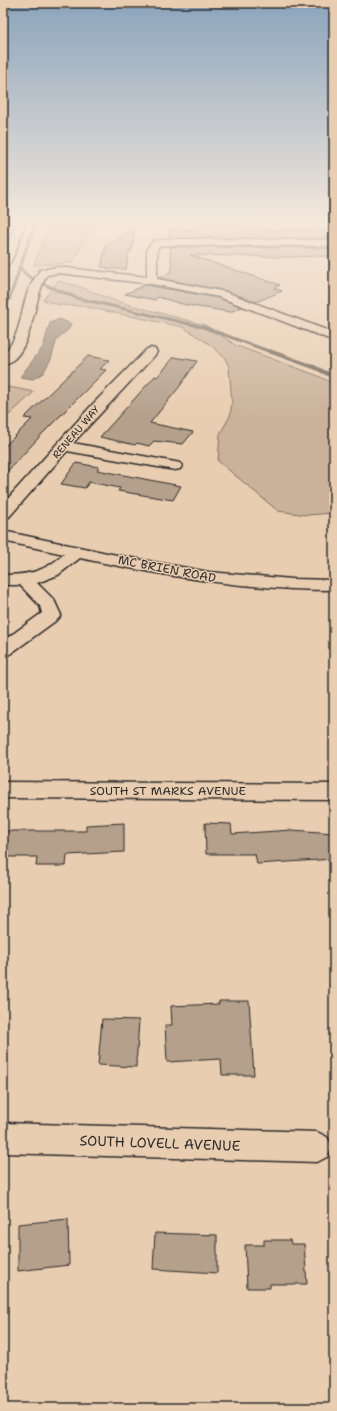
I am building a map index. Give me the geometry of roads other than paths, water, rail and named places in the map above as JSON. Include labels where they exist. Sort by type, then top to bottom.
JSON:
[{"type":"street","points":[[3,362],[15,349],[22,336],[25,320],[36,286]]},
{"type":"street","points":[[178,286],[222,294],[334,337]]},
{"type":"street","name":"RENEAU WAY","points":[[3,514],[96,409],[151,352]]},
{"type":"street","points":[[64,446],[175,466]]},
{"type":"street","name":"MC BRIEN ROAD","points":[[3,536],[208,578],[300,586],[334,585]]},
{"type":"street","points":[[3,580],[34,579],[59,568],[77,551]]},
{"type":"street","points":[[3,650],[52,615],[48,604],[25,580]]},
{"type":"street","name":"SOUTH ST MARKS AVENUE","points":[[3,790],[334,792]]},
{"type":"street","name":"SOUTH LOVELL AVENUE","points":[[3,1138],[317,1147]]},
{"type":"waterway","points":[[3,318],[14,286]]},
{"type":"waterway","points":[[47,286],[77,298],[203,327],[271,352]]},
{"type":"waterway","points":[[269,351],[314,367],[334,377]]}]
